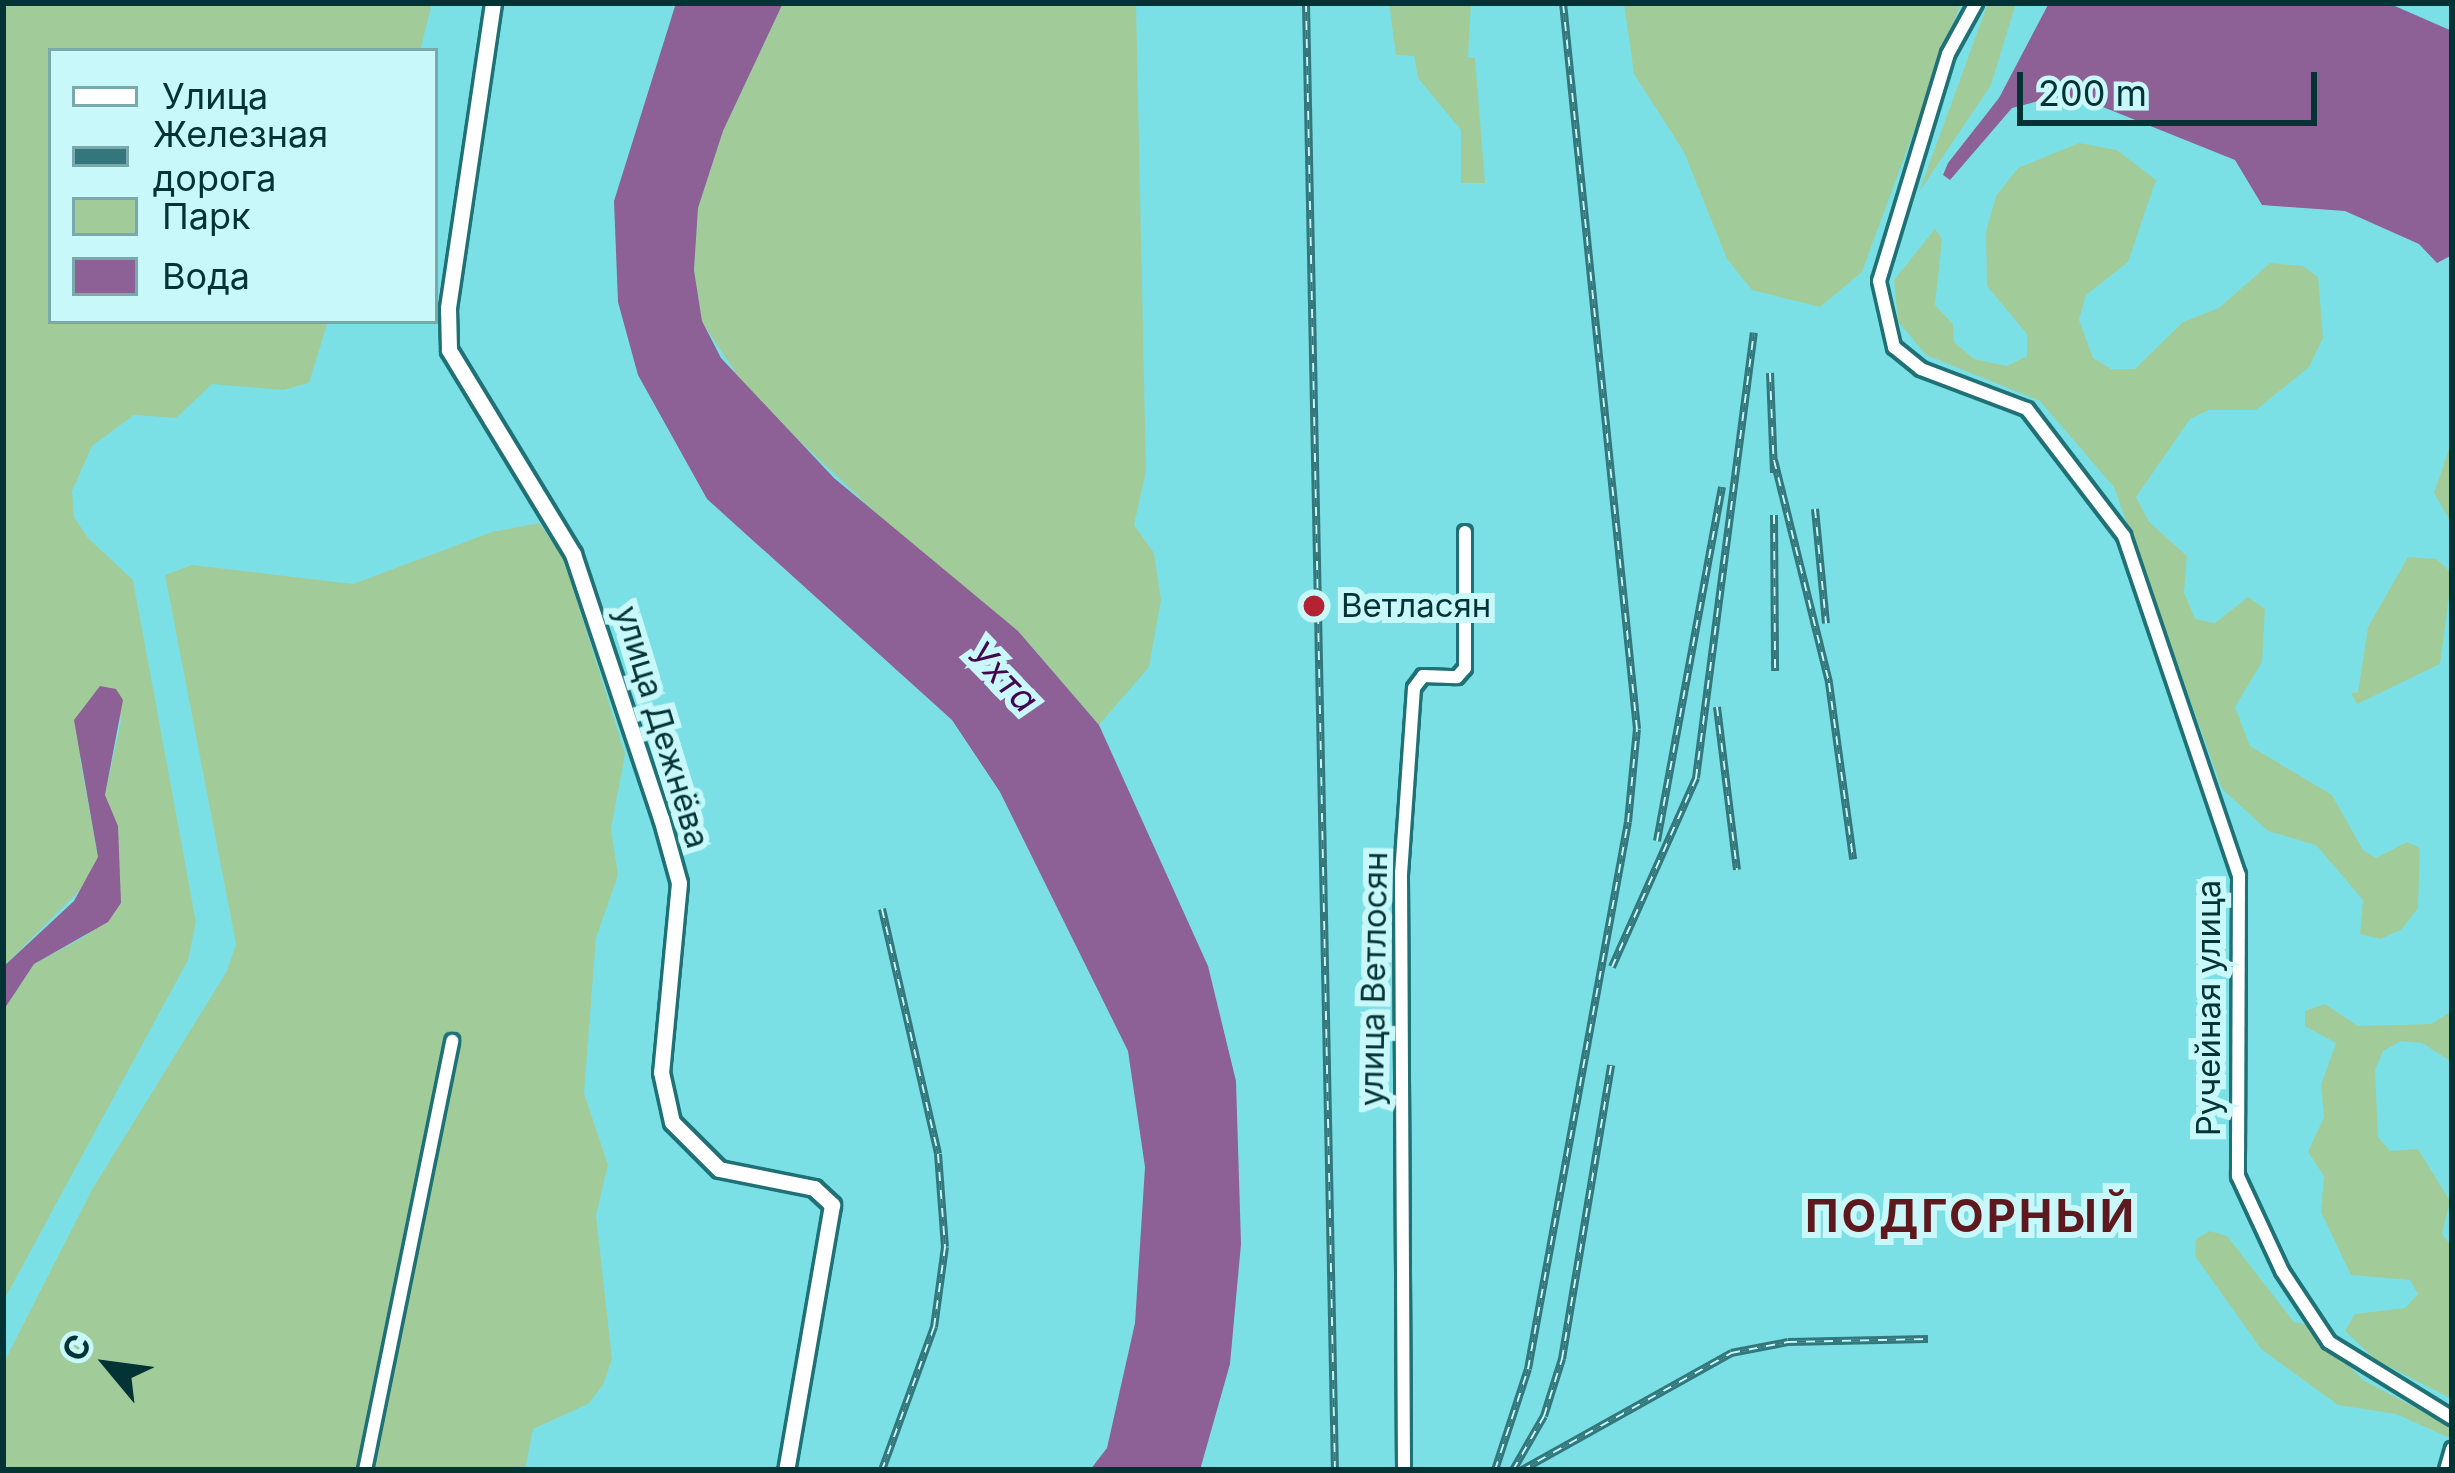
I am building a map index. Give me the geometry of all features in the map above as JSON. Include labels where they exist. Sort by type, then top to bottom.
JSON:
[{"type":"street","name":"улица Дежнёва","points":[[494,3],[448,308],[449,350],[573,554],[661,818],[679,883],[661,1072],[672,1122],[719,1169],[814,1188],[832,1204],[786,1470]]},
{"type":"street","name":"Ручейная улица","points":[[1976,3],[1948,54],[1879,281],[1894,346],[1921,369],[2027,409],[2105,502],[2130,551],[2235,854],[2241,903],[2238,1177],[2282,1271],[2329,1342],[2452,1418]]},
{"type":"street","name":"улица Ветлосян","points":[[1404,1470],[1401,874],[1414,688],[1423,676],[1456,677],[1465,668],[1465,532]]},
{"type":"street","points":[[365,1470],[452,1042]]},
{"type":"street","points":[[2446,1470],[2452,1449]]},
{"type":"green space","points":[[3,3],[432,3],[421,48],[48,48],[48,324],[327,324],[309,383],[283,390],[212,384],[176,418],[134,415],[92,446],[72,491],[74,517],[88,538],[133,580],[196,922],[188,960],[3,1302],[3,1011],[34,964],[86,936],[121,904],[105,795],[122,716],[80,759],[98,857],[91,879],[3,967]]},
{"type":"green space","points":[[783,3],[1136,3],[1146,471],[1134,525],[1154,553],[1161,600],[1149,667],[1099,725],[1018,631],[901,537],[749,393],[702,322],[694,270],[698,208],[723,131]]},
{"type":"green space","points":[[1389,3],[1471,3],[1468,57],[1475,58],[1485,183],[1461,183],[1461,130],[1418,78],[1414,56],[1396,55]]},
{"type":"green space","points":[[1624,3],[1961,3],[1862,272],[1820,307],[1752,290],[1727,259],[1684,152],[1634,74]]},
{"type":"green space","points":[[1988,3],[2016,3],[1991,85],[1919,192]]},
{"type":"green space","points":[[2079,143],[2117,150],[2156,180],[2128,262],[2086,295],[2079,320],[2093,358],[2111,369],[2135,369],[2183,322],[2219,308],[2270,263],[2303,266],[2318,277],[2323,338],[2309,367],[2256,410],[2209,410],[2190,419],[2136,497],[2149,522],[2187,556],[2184,592],[2195,619],[2215,623],[2248,597],[2265,609],[2262,662],[2235,707],[2250,746],[2332,795],[2363,850],[2376,858],[2407,842],[2420,848],[2418,908],[2401,930],[2380,939],[2360,934],[2363,900],[2316,845],[2268,831],[2222,789],[2114,487],[2040,401],[1926,355],[1898,321],[1894,280],[1935,229],[1942,239],[1935,305],[1953,324],[1954,342],[1974,359],[2007,366],[2027,356],[2027,334],[1987,286],[1986,232],[1996,196],[2018,168]]},
{"type":"green space","points":[[2452,440],[2452,524],[2434,493]]},
{"type":"green space","points":[[539,523],[563,556],[625,754],[611,829],[618,875],[596,938],[584,1093],[608,1165],[596,1215],[612,1359],[603,1385],[588,1404],[533,1429],[525,1470],[3,1470],[3,1364],[93,1188],[227,971],[236,944],[165,575],[192,565],[353,584],[492,532]]},
{"type":"green space","points":[[2408,557],[2436,559],[2452,573],[2440,664],[2357,704],[2351,693],[2358,692],[2368,627]]},
{"type":"green space","points":[[2325,1004],[2358,1026],[2431,1024],[2452,1011],[2452,1062],[2422,1043],[2401,1041],[2383,1051],[2375,1070],[2378,1137],[2390,1151],[2418,1149],[2450,1201],[2442,1234],[2452,1247],[2452,1399],[2376,1360],[2345,1331],[2355,1314],[2405,1308],[2418,1294],[2410,1280],[2351,1275],[2321,1212],[2324,1176],[2308,1152],[2324,1117],[2321,1085],[2336,1043],[2305,1026],[2305,1011]]},
{"type":"green space","points":[[2210,1231],[2227,1236],[2294,1322],[2307,1325],[2363,1380],[2452,1427],[2452,1439],[2396,1414],[2338,1405],[2261,1349],[2195,1256],[2196,1239]]},
{"type":"water","name":"Ухта","points":[[676,3],[783,3],[723,131],[698,208],[694,270],[702,321],[721,358],[834,478],[1018,631],[1099,725],[1208,966],[1236,1081],[1241,1244],[1230,1364],[1200,1470],[1090,1470],[1107,1448],[1135,1323],[1145,1167],[1128,1051],[1000,792],[952,720],[707,499],[638,375],[618,302],[614,201]]},
{"type":"water","points":[[2049,3],[2388,3],[2452,31],[2452,255],[2437,263],[2419,244],[2345,211],[2262,205],[2235,160],[2088,101],[2054,97],[2012,108],[1950,180],[1943,175],[1948,163],[1999,98]]},
{"type":"water","points":[[100,686],[116,689],[123,700],[105,795],[118,826],[121,903],[108,922],[34,964],[3,1011],[3,967],[74,901],[98,857],[74,720]]},
{"type":"railway","points":[[1306,3],[1335,1470]]},
{"type":"railway","points":[[1495,1470],[1528,1369],[1628,822],[1637,729],[1563,3]]},
{"type":"railway","points":[[1612,967],[1696,778],[1754,333]]},
{"type":"railway","points":[[1770,373],[1774,473]]},
{"type":"railway","points":[[1774,460],[1829,683],[1853,859]]},
{"type":"railway","points":[[1657,841],[1722,487]]},
{"type":"railway","points":[[1815,509],[1826,623]]},
{"type":"railway","points":[[1774,515],[1775,671]]},
{"type":"railway","points":[[1717,707],[1737,870]]},
{"type":"railway","points":[[882,909],[938,1154],[945,1247],[934,1327],[882,1470]]},
{"type":"railway","points":[[1513,1470],[1544,1416],[1562,1359],[1611,1065]]},
{"type":"railway","points":[[1522,1470],[1731,1353],[1788,1342],[1928,1339]]},
{"type":"place","name":"Ветласян","points":[[1314,606]]},
{"type":"district","name":"ПОДГОРНЫЙ","points":[[1971,1216]]}]
